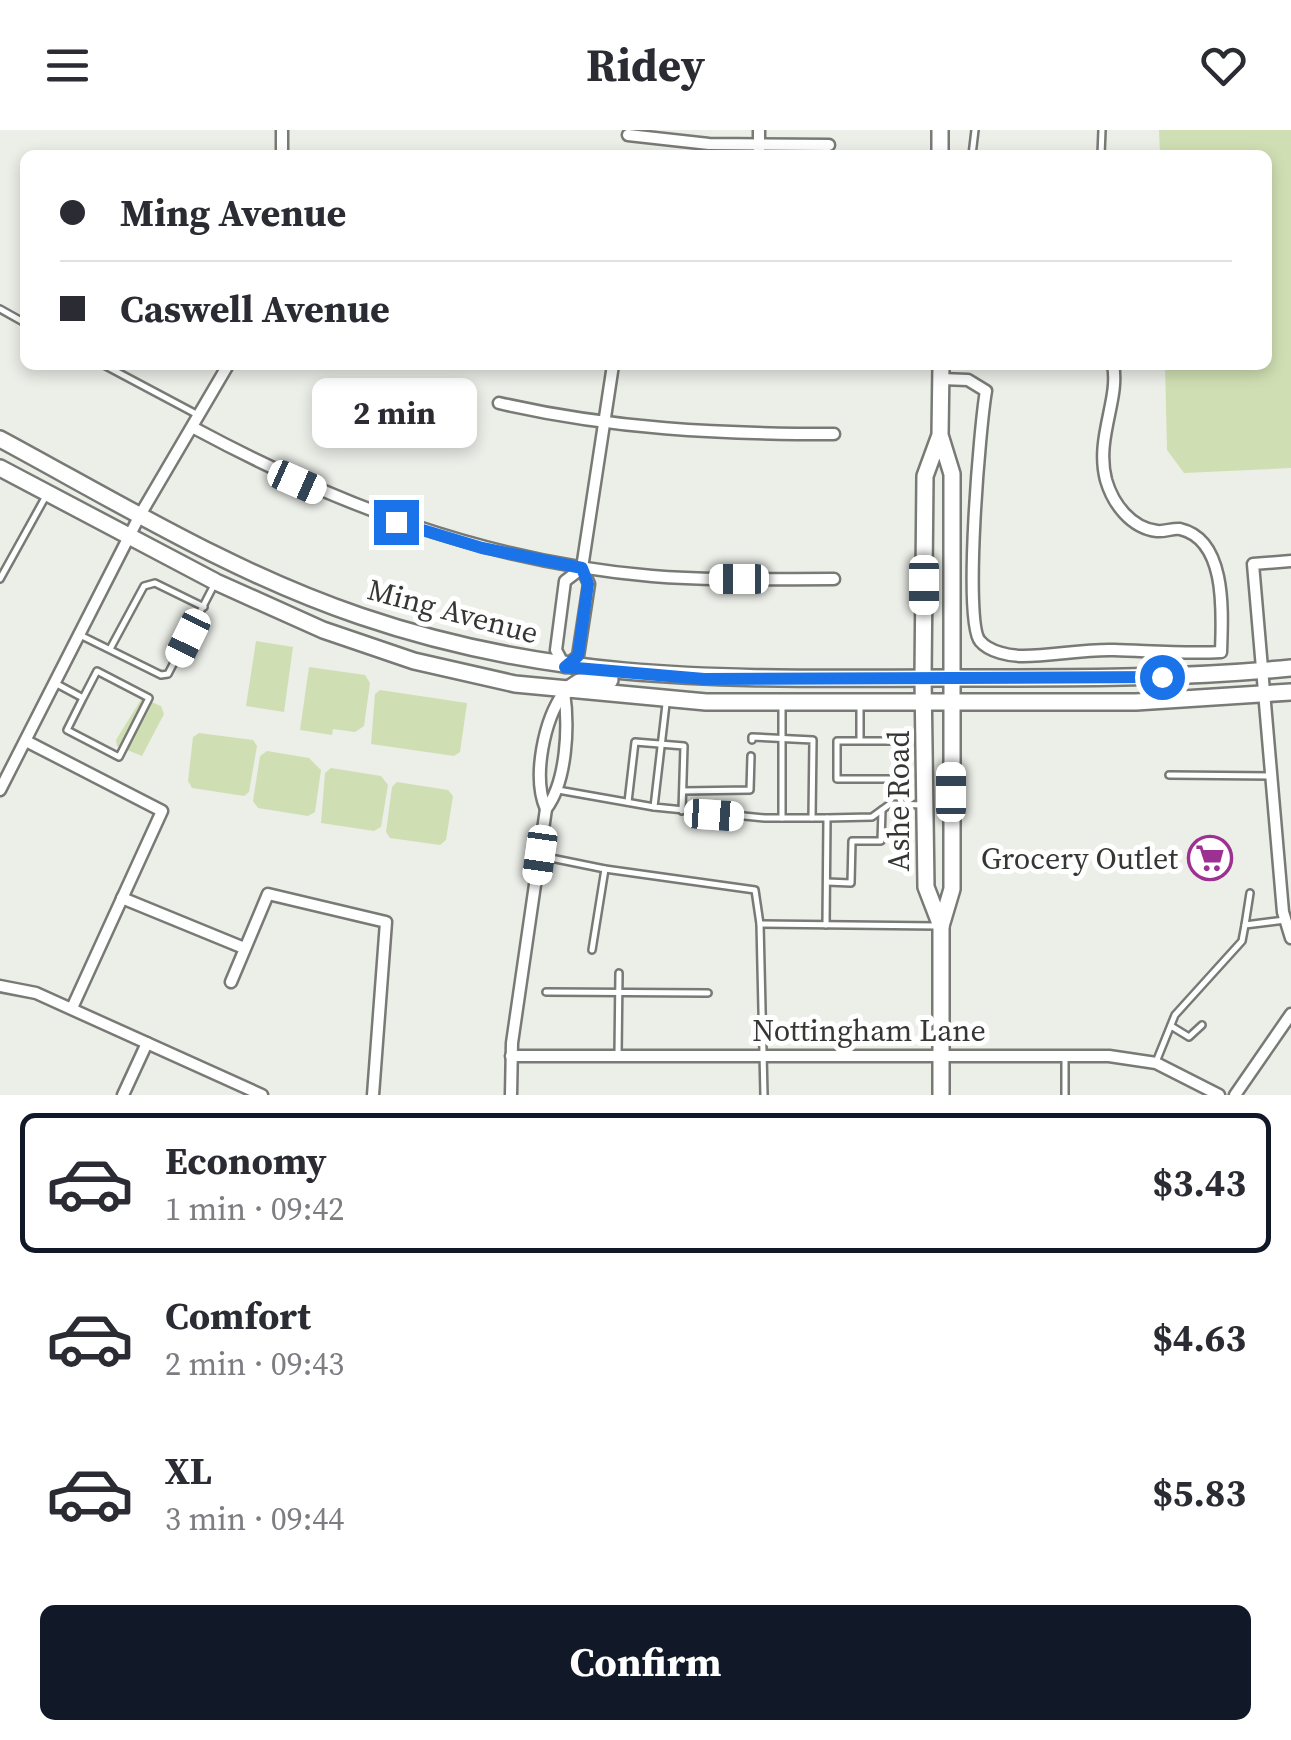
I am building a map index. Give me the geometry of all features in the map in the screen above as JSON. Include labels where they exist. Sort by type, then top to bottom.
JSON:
[{"type":"main road","name":"Ashe Road","points":[[940,1095],[941,926],[952,889],[952,474],[940,435],[941,372]]},
{"type":"main road","name":"Ashe Road","points":[[940,435],[924,476],[923,678],[926,886],[941,926]]},
{"type":"main road","name":"Ming Avenue","points":[[0,440],[266,579],[358,616],[453,644],[565,667],[664,677],[923,678],[1134,678],[1291,668]]},
{"type":"main road","name":"Ming Avenue","points":[[0,468],[216,582],[364,645],[474,674],[564,692],[666,701],[951,704],[1136,702],[1291,692]]},
{"type":"main road","points":[[474,674],[542,678],[565,667]]},
{"type":"main road","points":[[564,692],[578,682],[664,677]]},
{"type":"street","points":[[759,130],[759,150]]},
{"type":"street","points":[[628,135],[759,150],[829,144]]},
{"type":"street","points":[[0,790],[140,514],[225,370]]},
{"type":"street","points":[[582,568],[565,581],[556,650],[565,667],[578,656],[588,584],[582,568],[611,370]]},
{"type":"street","points":[[941,372],[968,380],[986,391],[976,445],[972,622],[980,641],[998,652],[1021,656],[1100,650],[1221,652],[1218,576],[1204,544],[1180,529],[1156,532],[1125,518],[1106,480],[1102,432],[1112,370]]},
{"type":"street","points":[[499,403],[604,425],[710,434],[834,434]]},
{"type":"street","points":[[197,422],[297,482],[396,522],[482,548],[582,568],[707,579],[834,579]]},
{"type":"street","points":[[1291,561],[1253,564],[1284,920],[1291,938]]},
{"type":"street","points":[[511,1095],[511,1056],[546,809],[556,790],[568,716],[564,692]]},
{"type":"street","points":[[546,809],[539,794],[549,712],[564,692]]},
{"type":"street","points":[[26,741],[162,810],[72,1008]]},
{"type":"street","points":[[231,982],[268,894],[386,922],[373,1095]]},
{"type":"street","points":[[122,898],[244,948]]},
{"type":"street","points":[[0,986],[36,992],[262,1095]]},
{"type":"street","points":[[1235,1095],[1291,1014]]},
{"type":"street","points":[[123,1095],[147,1043]]},
{"type":"street","name":"Nottingham Lane","points":[[511,1056],[1065,1056],[1156,1063],[1218,1095]]},
{"type":"lane","points":[[112,370],[197,422]]},
{"type":"lane","points":[[0,578],[48,493]]},
{"type":"lane","points":[[80,635],[162,675],[168,674],[216,582]]},
{"type":"lane","points":[[110,650],[144,586],[155,583],[204,606]]},
{"type":"lane","points":[[97,671],[150,698],[118,758],[67,730],[84,698],[97,671]]},
{"type":"lane","points":[[56,683],[84,698]]},
{"type":"lane","points":[[654,807],[666,701]]},
{"type":"lane","points":[[782,702],[782,818]]},
{"type":"lane","points":[[856,743],[860,703]]},
{"type":"lane","points":[[752,740],[813,740],[812,818]]},
{"type":"lane","points":[[892,779],[898,774],[898,741],[837,741],[837,780],[883,775],[892,779],[902,804]]},
{"type":"lane","points":[[628,802],[634,742],[684,746],[682,810]]},
{"type":"lane","points":[[683,791],[750,790],[751,756]]},
{"type":"lane","points":[[1170,775],[1272,776]]},
{"type":"lane","points":[[556,790],[654,807],[782,818],[872,818],[882,810],[902,804],[925,805]]},
{"type":"lane","points":[[827,882],[852,883],[852,841],[882,842],[882,810]]},
{"type":"lane","points":[[826,925],[827,818]]},
{"type":"lane","points":[[540,855],[605,870],[754,890],[760,924],[764,1095]]},
{"type":"lane","points":[[592,950],[605,870]]},
{"type":"lane","points":[[1156,1063],[1171,1026],[1242,941],[1250,892]]},
{"type":"lane","points":[[1245,925],[1284,920]]},
{"type":"lane","points":[[760,924],[941,926]]},
{"type":"lane","points":[[618,1056],[620,973]]},
{"type":"lane","points":[[546,992],[708,993]]},
{"type":"lane","points":[[1171,1026],[1189,1037],[1202,1025]]},
{"type":"lane","points":[[1065,1056],[1066,1095]]},
{"type":"green space","points":[[1159,130],[1291,130],[1291,468],[1184,473],[1167,450],[1165,370],[1272,370],[1272,150],[1160,150]]},
{"type":"green space","points":[[256,641],[293,647],[284,712],[246,706]]},
{"type":"green space","points":[[309,667],[365,675],[370,683],[364,726],[355,732],[333,729],[332,735],[300,730]]},
{"type":"green space","points":[[380,690],[467,703],[460,752],[454,756],[371,744],[375,694]]},
{"type":"green space","points":[[142,698],[161,706],[164,714],[142,756],[117,746],[116,740]]},
{"type":"green space","points":[[199,733],[253,740],[257,746],[249,792],[244,796],[192,788],[188,781],[193,737]]},
{"type":"green space","points":[[267,751],[309,758],[321,770],[315,812],[308,816],[258,808],[253,801],[260,756]]},
{"type":"green space","points":[[331,768],[381,776],[388,785],[381,827],[374,831],[321,823],[325,773]]},
{"type":"green space","points":[[397,782],[448,790],[453,796],[446,840],[440,845],[390,838],[386,832],[392,787]]},
{"type":"place","name":"Grocery Outlet","points":[[1210,858]]},
{"type":"route","points":[[396,522],[482,548],[582,568],[588,584],[578,656],[565,667],[704,679],[1162,677]]}]
